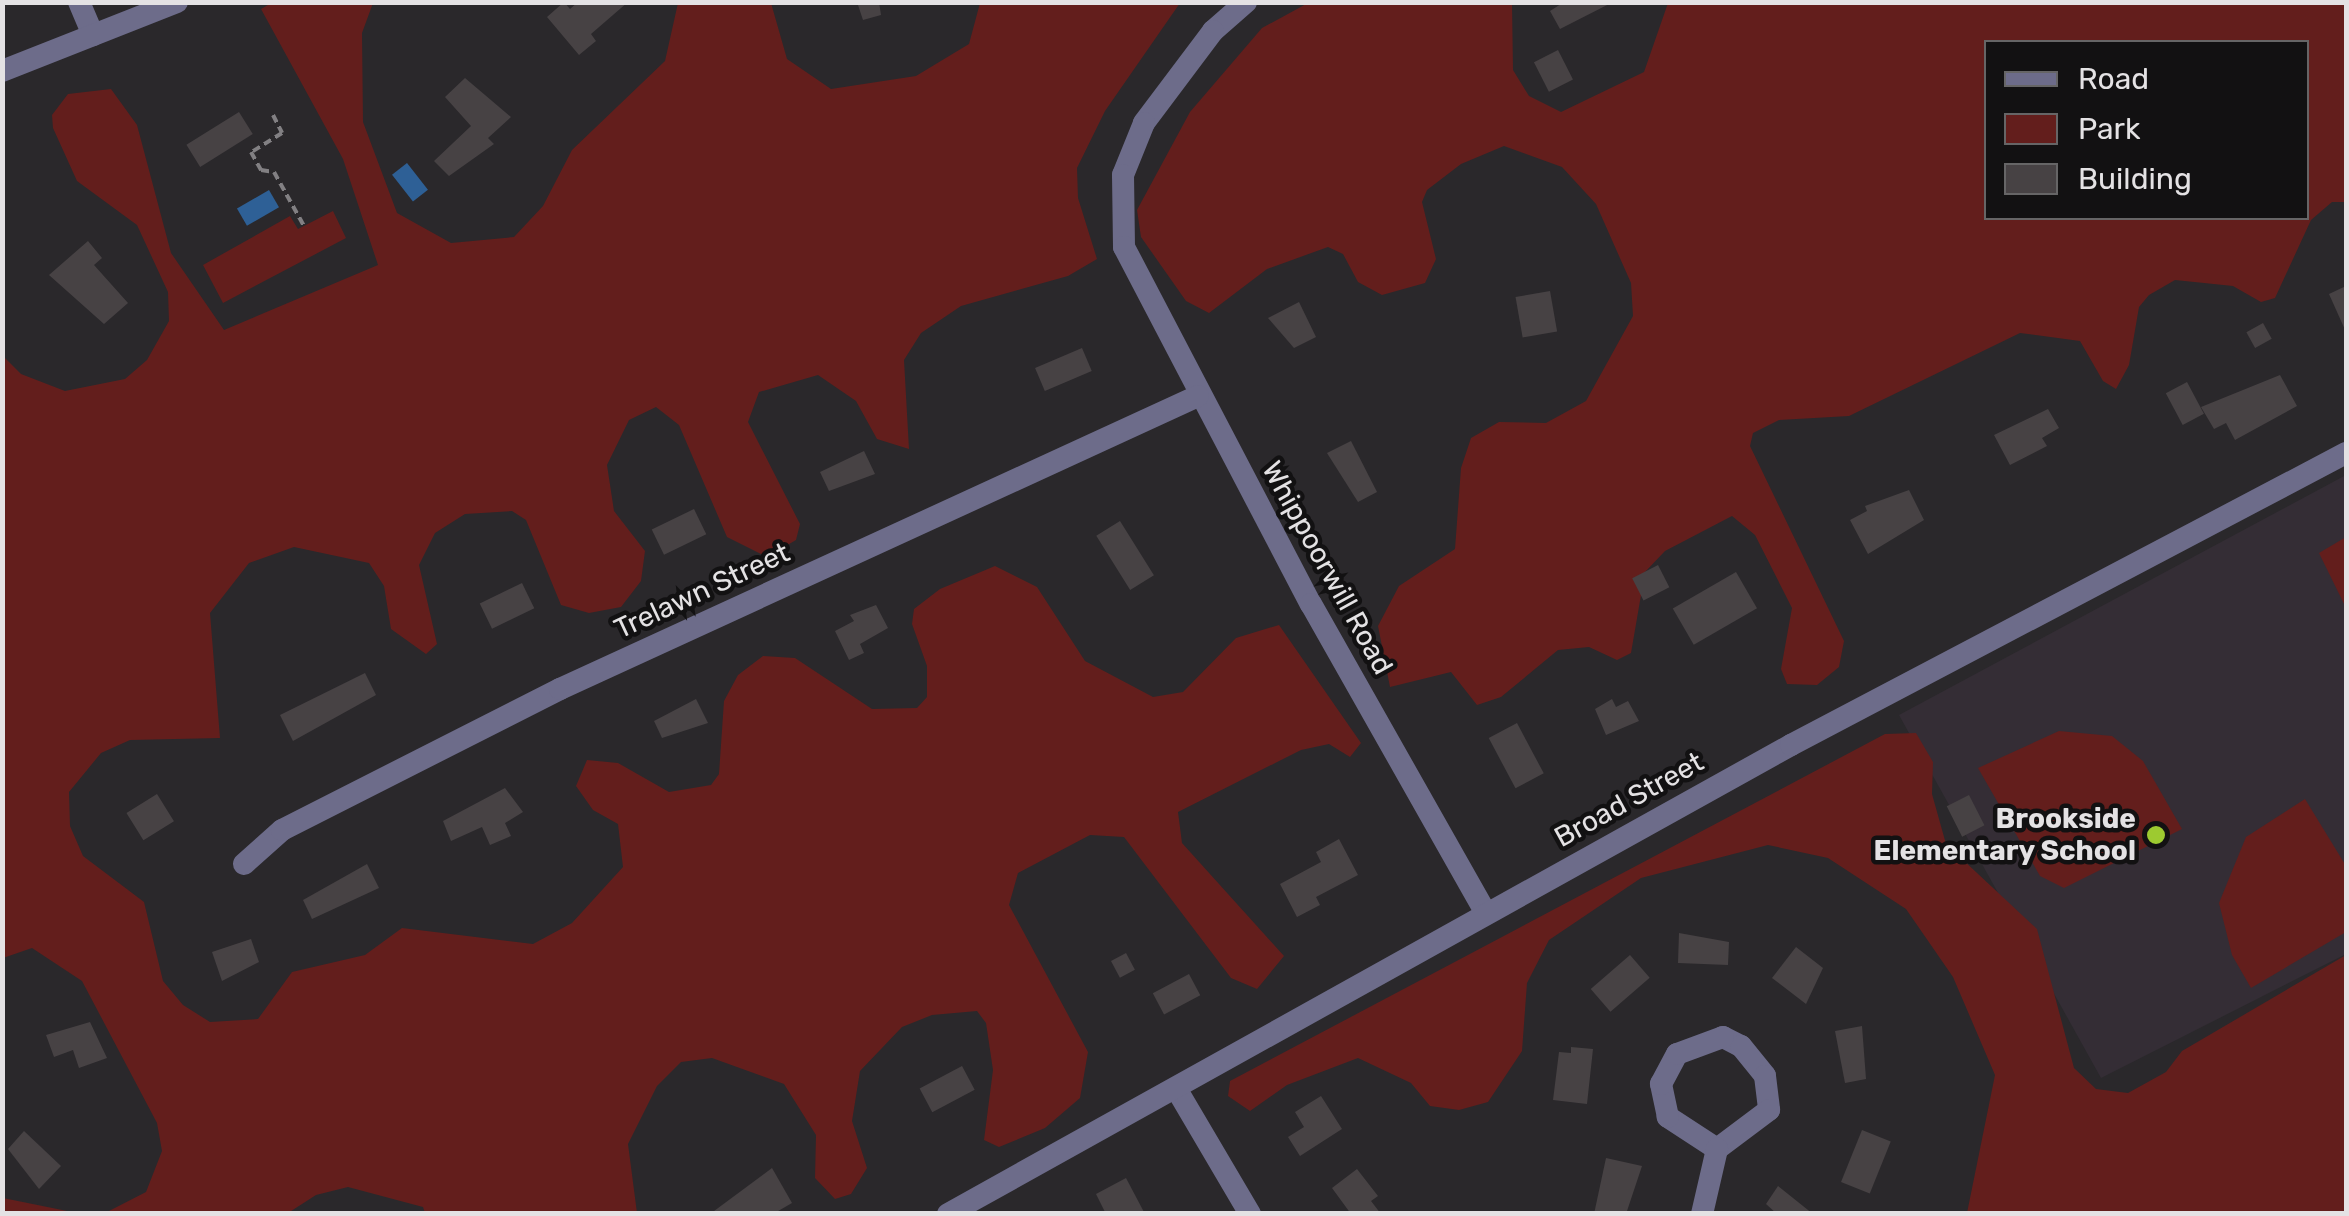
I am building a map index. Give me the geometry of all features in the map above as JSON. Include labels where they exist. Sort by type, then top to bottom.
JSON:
[{"type":"street","points":[[79,2],[93,36]]},
{"type":"street","points":[[2,71],[177,2]]},
{"type":"street","name":"Whippoorwill Road","points":[[1246,2],[1213,31],[1144,123],[1123,176],[1124,247],[1198,396],[1486,913]]},
{"type":"street","name":"Trelawn Street","points":[[244,864],[282,830],[560,688],[1198,396]]},
{"type":"street","name":"Broad Street","points":[[948,1214],[1176,1090],[1486,913],[2346,453]]},
{"type":"street","points":[[1702,1214],[1717,1149],[1770,1110],[1765,1076],[1741,1046],[1723,1037],[1677,1054],[1661,1084],[1668,1117],[1717,1149]]},
{"type":"street","points":[[1176,1090],[1250,1214]]},
{"type":"path","points":[[273,115],[282,133],[251,152],[261,170],[274,172],[304,226]]},
{"type":"shaded area","name":"Brookside Elementary School","points":[[2346,475],[2346,954],[2101,1078],[1899,715]]},
{"type":"green space","points":[[273,2],[373,3],[362,33],[363,122],[397,213],[451,243],[514,237],[543,206],[572,150],[665,61],[678,3],[771,3],[787,59],[831,89],[916,76],[969,44],[980,3],[1180,3],[1105,111],[1077,168],[1078,198],[1097,259],[1068,276],[961,306],[921,333],[904,360],[909,449],[877,439],[856,401],[818,375],[759,392],[748,422],[800,524],[796,540],[767,557],[727,537],[679,425],[656,407],[629,420],[607,465],[614,511],[645,551],[641,581],[621,607],[589,613],[561,605],[526,520],[512,511],[465,514],[435,533],[419,565],[437,644],[426,654],[391,629],[384,586],[369,563],[294,547],[249,563],[210,613],[220,738],[130,740],[101,753],[69,792],[70,826],[83,856],[144,902],[163,981],[183,1005],[210,1022],[258,1019],[292,972],[365,955],[402,928],[533,944],[572,923],[623,867],[618,824],[593,810],[576,786],[587,760],[618,763],[669,792],[711,785],[719,774],[724,701],[738,675],[763,656],[795,658],[872,709],[917,708],[927,697],[927,666],[912,624],[914,609],[940,589],[995,566],[1037,587],[1085,661],[1153,697],[1183,692],[1236,638],[1279,625],[1361,743],[1350,757],[1329,744],[1301,750],[1178,812],[1182,843],[1284,956],[1257,989],[1231,978],[1124,837],[1090,835],[1018,873],[1009,905],[1088,1052],[1080,1098],[1045,1128],[999,1147],[984,1140],[993,1070],[986,1023],[977,1011],[932,1015],[902,1027],[860,1071],[852,1121],[867,1168],[851,1194],[835,1199],[815,1178],[816,1135],[784,1084],[712,1058],[681,1062],[657,1086],[628,1144],[637,1213],[425,1213],[423,1207],[348,1187],[316,1195],[288,1213],[83,1213],[107,1212],[146,1192],[162,1151],[157,1123],[82,981],[32,948],[3,958],[3,356],[21,374],[65,391],[125,379],[147,360],[169,321],[168,292],[137,225],[77,181],[53,128],[52,115],[68,94],[111,89],[137,125],[171,253],[224,330],[378,265],[343,159],[261,9]]},
{"type":"green space","points":[[1308,3],[1512,3],[1513,70],[1529,96],[1561,112],[1644,72],[1668,3],[2346,3],[2346,202],[2332,202],[2311,220],[2275,298],[2261,302],[2233,286],[2175,280],[2149,295],[2139,307],[2129,365],[2116,389],[2103,381],[2080,341],[2020,333],[1849,416],[1779,420],[1753,433],[1750,446],[1844,641],[1839,667],[1817,685],[1787,684],[1781,669],[1792,608],[1755,535],[1732,516],[1665,551],[1645,572],[1631,653],[1617,660],[1589,647],[1558,650],[1501,697],[1477,705],[1451,672],[1390,687],[1378,626],[1399,586],[1455,549],[1461,468],[1471,438],[1499,422],[1546,423],[1586,401],[1633,316],[1631,283],[1596,204],[1562,167],[1504,146],[1461,164],[1427,190],[1422,202],[1436,259],[1425,283],[1382,295],[1358,282],[1343,254],[1328,247],[1267,269],[1209,313],[1186,301],[1141,237],[1137,210],[1190,112],[1262,28]]},
{"type":"green space","points":[[333,211],[346,238],[223,303],[203,265],[290,216],[298,229]]},
{"type":"green space","points":[[2346,537],[2346,608],[2319,553]]},
{"type":"green space","points":[[2059,731],[2112,736],[2143,761],[2182,829],[2064,888],[2040,876],[1978,768]]},
{"type":"green space","points":[[1916,733],[1933,762],[1932,794],[1946,844],[2037,929],[2074,1068],[2096,1089],[2128,1093],[2166,1072],[2182,1051],[2346,955],[2346,1213],[1967,1213],[1995,1075],[1953,977],[1906,909],[1828,858],[1768,845],[1641,878],[1549,940],[1527,983],[1522,1051],[1488,1102],[1459,1110],[1430,1106],[1411,1083],[1358,1058],[1287,1085],[1250,1111],[1228,1096],[1230,1081],[1885,734]]},
{"type":"green space","points":[[2305,799],[2346,866],[2346,932],[2251,988],[2232,955],[2219,903],[2246,837]]},
{"type":"green space","points":[[3,1198],[77,1213],[3,1213]]},
{"type":"water","points":[[407,163],[428,190],[413,201],[392,175]]},
{"type":"water","points":[[269,190],[279,207],[247,226],[237,208]]},
{"type":"building","points":[[564,2],[570,9],[578,2],[628,2],[591,34],[596,41],[579,55],[547,17]]},
{"type":"building","points":[[857,2],[879,2],[881,15],[863,20]]},
{"type":"building","points":[[1564,2],[1613,2],[1560,29],[1550,11]]},
{"type":"building","points":[[1558,50],[1573,79],[1549,92],[1534,62]]},
{"type":"building","points":[[465,78],[511,117],[488,138],[494,144],[449,176],[434,161],[471,126],[445,97]]},
{"type":"building","points":[[239,112],[253,134],[200,167],[186,145]]},
{"type":"building","points":[[88,241],[102,258],[94,265],[128,303],[104,324],[49,275]]},
{"type":"building","points":[[2346,286],[2346,332],[2329,294]]},
{"type":"building","points":[[1550,291],[1557,331],[1523,337],[1516,297]]},
{"type":"building","points":[[1299,302],[1316,337],[1294,348],[1268,318]]},
{"type":"building","points":[[2263,323],[2272,339],[2255,348],[2246,332]]},
{"type":"building","points":[[1082,348],[1092,371],[1045,391],[1035,368]]},
{"type":"building","points":[[2280,375],[2297,406],[2235,440],[2226,423],[2214,429],[2201,407]]},
{"type":"building","points":[[2187,382],[2204,414],[2183,425],[2166,393]]},
{"type":"building","points":[[2048,409],[2059,428],[2042,438],[2047,446],[2010,465],[1994,435]]},
{"type":"building","points":[[1351,441],[1377,492],[1358,502],[1327,453]]},
{"type":"building","points":[[864,451],[875,474],[829,491],[820,472]]},
{"type":"building","points":[[1909,490],[1924,520],[1868,554],[1850,520],[1867,511],[1865,506]]},
{"type":"building","points":[[694,509],[706,534],[664,555],[652,530]]},
{"type":"building","points":[[1120,521],[1154,575],[1130,590],[1096,536]]},
{"type":"building","points":[[1658,565],[1669,587],[1644,600],[1632,578]]},
{"type":"building","points":[[1736,572],[1757,608],[1694,645],[1673,608]]},
{"type":"building","points":[[522,583],[534,608],[492,629],[480,604]]},
{"type":"building","points":[[876,605],[888,628],[860,644],[864,653],[849,660],[835,631],[854,621],[850,615]]},
{"type":"building","points":[[365,673],[376,695],[293,741],[280,715]]},
{"type":"building","points":[[696,699],[708,723],[662,738],[654,721]]},
{"type":"building","points":[[1612,699],[1616,707],[1628,701],[1639,721],[1606,735],[1595,709]]},
{"type":"building","points":[[1517,723],[1544,773],[1516,788],[1489,738]]},
{"type":"building","points":[[505,788],[523,812],[505,823],[511,836],[490,845],[482,827],[451,841],[443,821]]},
{"type":"building","points":[[157,794],[174,821],[143,840],[126,813]]},
{"type":"building","points":[[1969,795],[1984,825],[1962,837],[1947,806]]},
{"type":"building","points":[[1339,839],[1358,875],[1316,897],[1320,905],[1297,917],[1280,884],[1321,862],[1316,852]]},
{"type":"building","points":[[367,864],[379,888],[312,919],[303,900]]},
{"type":"building","points":[[1679,933],[1729,942],[1728,965],[1678,963]]},
{"type":"building","points":[[251,939],[259,962],[222,981],[212,952]]},
{"type":"building","points":[[1796,947],[1823,968],[1806,1004],[1772,978]]},
{"type":"building","points":[[1126,953],[1135,970],[1120,978],[1111,961]]},
{"type":"building","points":[[1630,955],[1650,978],[1610,1012],[1591,989]]},
{"type":"building","points":[[1189,974],[1200,995],[1164,1014],[1153,993]]},
{"type":"building","points":[[90,1022],[107,1058],[79,1068],[73,1050],[54,1057],[46,1035]]},
{"type":"building","points":[[1862,1026],[1866,1079],[1845,1083],[1835,1031]]},
{"type":"building","points":[[1571,1047],[1593,1049],[1587,1104],[1553,1100],[1559,1052],[1571,1053]]},
{"type":"building","points":[[962,1066],[975,1090],[932,1112],[920,1089]]},
{"type":"building","points":[[1321,1096],[1342,1129],[1300,1156],[1288,1137],[1304,1127],[1295,1112]]},
{"type":"building","points":[[1862,1130],[1891,1142],[1870,1194],[1841,1182]]},
{"type":"building","points":[[24,1131],[61,1166],[39,1189],[8,1149]]},
{"type":"building","points":[[1606,1158],[1642,1166],[1626,1214],[1594,1214]]},
{"type":"building","points":[[772,1168],[792,1203],[773,1214],[710,1214]]},
{"type":"building","points":[[1357,1169],[1378,1196],[1371,1201],[1381,1214],[1351,1214],[1332,1188]]},
{"type":"building","points":[[1126,1178],[1145,1214],[1106,1214],[1096,1194]]},
{"type":"building","points":[[1778,1186],[1813,1214],[1777,1214],[1766,1204]]},
{"type":"place","name":"Brookside Elementary School","points":[[2156,835]]}]
